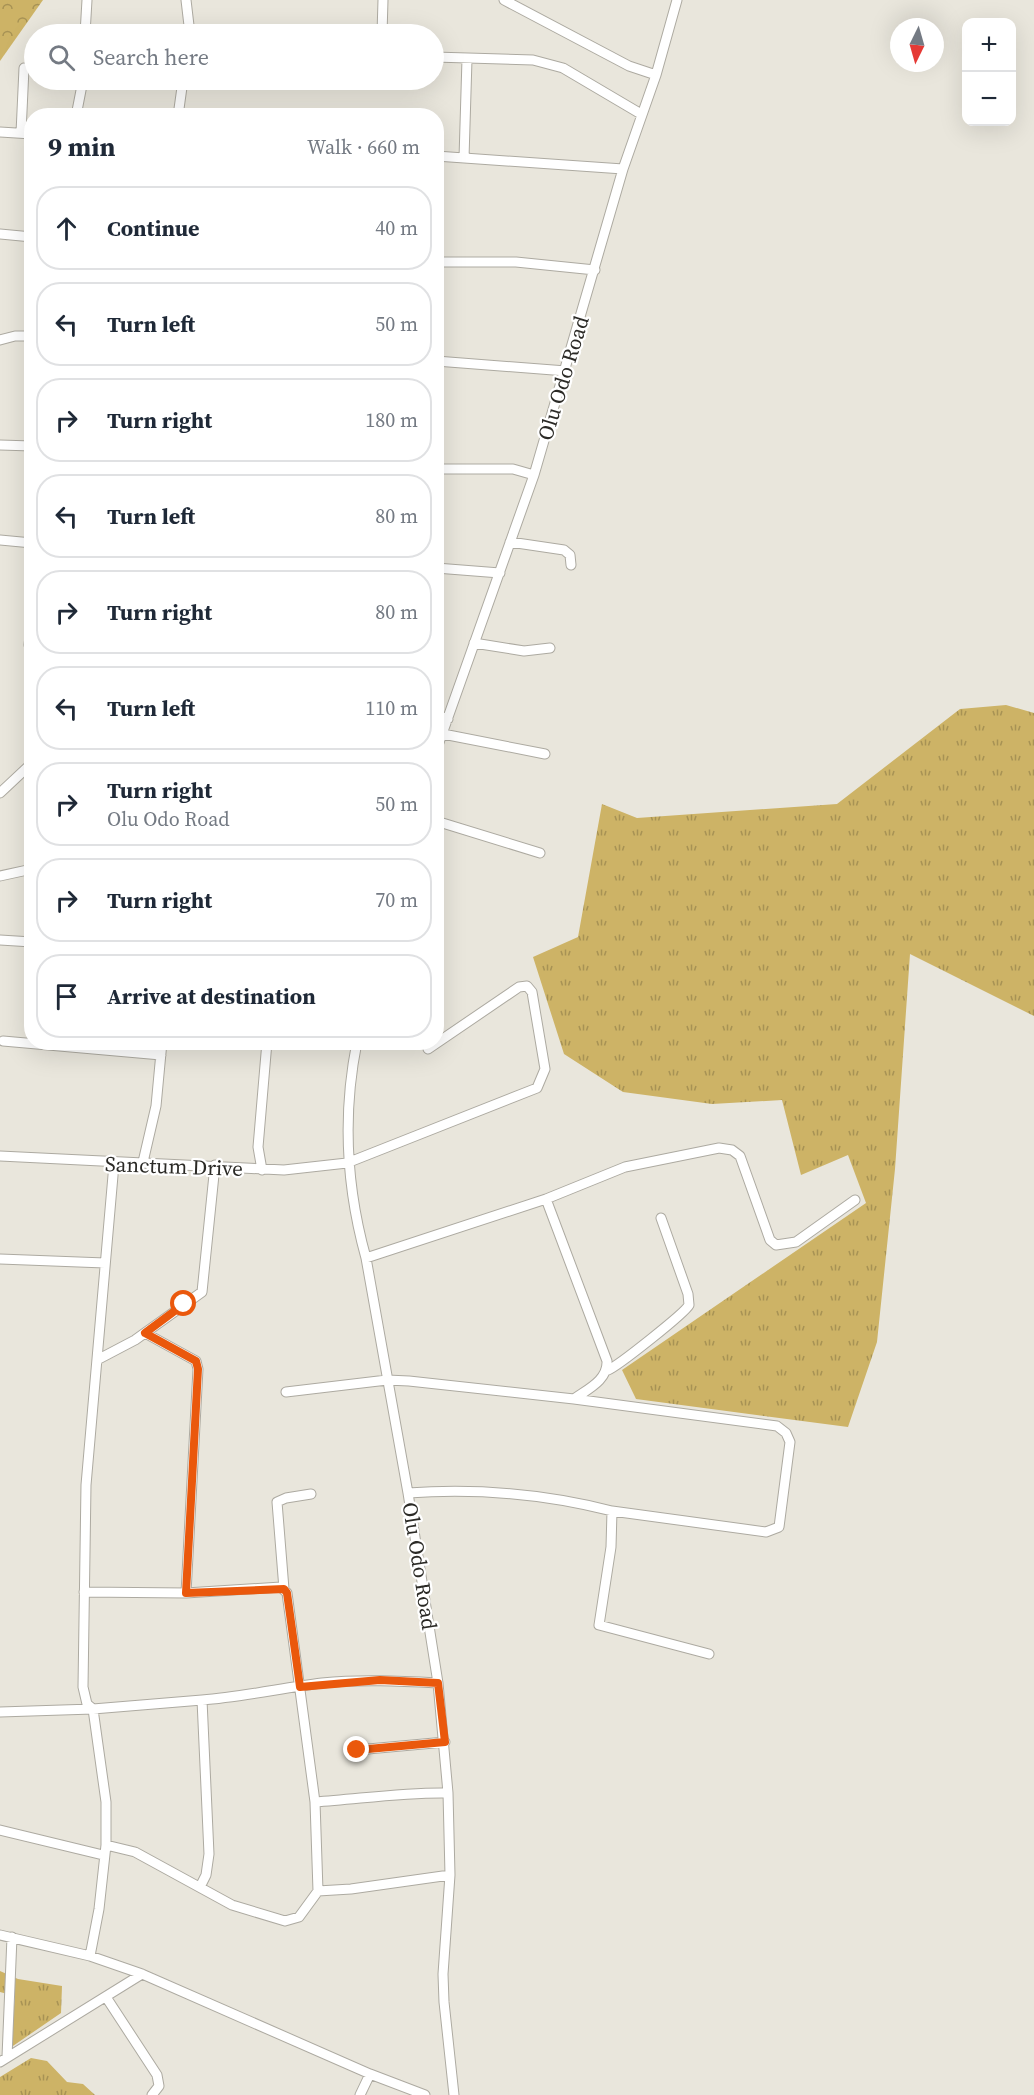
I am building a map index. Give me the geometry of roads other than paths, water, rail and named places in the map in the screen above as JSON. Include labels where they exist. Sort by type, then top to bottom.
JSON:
[{"type":"street","points":[[86,24],[87,0]]},
{"type":"street","points":[[186,0],[189,24]]},
{"type":"street","points":[[382,24],[383,0]]},
{"type":"street","points":[[504,0],[629,66],[656,75]]},
{"type":"street","name":"Olu Odo Road","points":[[444,731],[534,475],[623,169],[656,75],[677,0]]},
{"type":"street","points":[[444,58],[533,60],[563,68],[641,114]]},
{"type":"street","points":[[464,158],[467,59]]},
{"type":"street","points":[[21,133],[24,68]]},
{"type":"street","points":[[78,108],[81,90]]},
{"type":"street","points":[[179,108],[182,90]]},
{"type":"street","points":[[0,132],[24,133]]},
{"type":"street","points":[[444,157],[623,169]]},
{"type":"street","points":[[0,234],[24,236]]},
{"type":"street","points":[[444,262],[516,262],[595,270]]},
{"type":"street","points":[[0,340],[24,336]]},
{"type":"street","points":[[444,362],[566,371]]},
{"type":"street","points":[[0,445],[24,446]]},
{"type":"street","points":[[444,469],[513,470],[534,475]]},
{"type":"street","points":[[0,540],[24,542]]},
{"type":"street","points":[[510,542],[564,550],[570,555],[571,565]]},
{"type":"street","points":[[444,569],[500,573]]},
{"type":"street","points":[[474,643],[524,651],[550,648]]},
{"type":"street","points":[[444,718],[448,719]]},
{"type":"street","points":[[444,734],[545,754]]},
{"type":"street","points":[[0,793],[24,770]]},
{"type":"street","points":[[444,823],[540,853]]},
{"type":"street","points":[[0,876],[24,871]]},
{"type":"street","points":[[0,940],[24,942]]},
{"type":"street","name":"Sanctum Drive","points":[[0,1156],[114,1164],[143,1162],[215,1165],[262,1170],[284,1170],[347,1163],[537,1088],[545,1069],[532,992],[527,986],[519,987],[444,1038]]},
{"type":"street","points":[[3,1041],[24,1043]]},
{"type":"street","points":[[112,1050],[161,1054]]},
{"type":"street","points":[[143,1162],[156,1106],[161,1050]]},
{"type":"street","points":[[262,1170],[258,1147],[266,1050]]},
{"type":"street","name":"Olu Odo Road","points":[[355,1050],[350,1076],[347,1163],[408,1493],[445,1742],[450,1875],[443,1974],[454,2095]]},
{"type":"street","points":[[366,1258],[546,1199],[625,1167],[719,1148],[732,1150],[740,1156],[770,1240],[776,1245],[785,1246],[796,1242],[855,1200]]},
{"type":"street","points":[[90,1956],[99,1909],[103,1855],[106,1845],[106,1802],[93,1709],[87,1704],[83,1687],[86,1485],[114,1164]]},
{"type":"street","points":[[97,1360],[145,1333],[202,1292],[215,1165]]},
{"type":"street","points":[[546,1199],[607,1361],[608,1370]]},
{"type":"street","points":[[574,1399],[602,1379],[608,1370],[616,1367],[657,1332],[680,1317],[689,1305],[688,1294],[662,1218]]},
{"type":"street","points":[[0,1259],[105,1263]]},
{"type":"street","points":[[145,1333],[196,1361],[198,1369],[186,1593]]},
{"type":"street","points":[[286,1392],[387,1380],[574,1399],[777,1426],[786,1433],[790,1442],[779,1527],[766,1532],[690,1524],[563,1501],[486,1491],[408,1493]]},
{"type":"street","points":[[106,1845],[135,1852],[232,1905],[285,1921],[299,1917],[318,1891],[315,1802],[287,1593],[284,1589],[277,1502],[311,1494]]},
{"type":"street","points":[[612,1511],[611,1547],[599,1625],[709,1654]]},
{"type":"street","points":[[84,1592],[186,1593],[284,1589]]},
{"type":"street","points":[[0,1712],[93,1709],[202,1700],[246,1696],[300,1687],[380,1680],[438,1683]]},
{"type":"street","points":[[200,1887],[206,1875],[209,1854],[202,1700]]},
{"type":"street","points":[[357,1750],[445,1742]]},
{"type":"street","points":[[315,1802],[371,1799],[398,1793],[448,1793]]},
{"type":"street","points":[[0,1830],[103,1855]]},
{"type":"street","points":[[318,1891],[351,1889],[450,1875]]},
{"type":"street","points":[[0,1935],[90,1956],[142,1974],[370,2074],[425,2095]]},
{"type":"street","points":[[3,2060],[12,1937]]},
{"type":"street","points":[[3,2060],[142,1974]]},
{"type":"street","points":[[106,1997],[158,2075],[159,2086],[152,2095]]},
{"type":"street","points":[[360,2095],[370,2074]]}]
